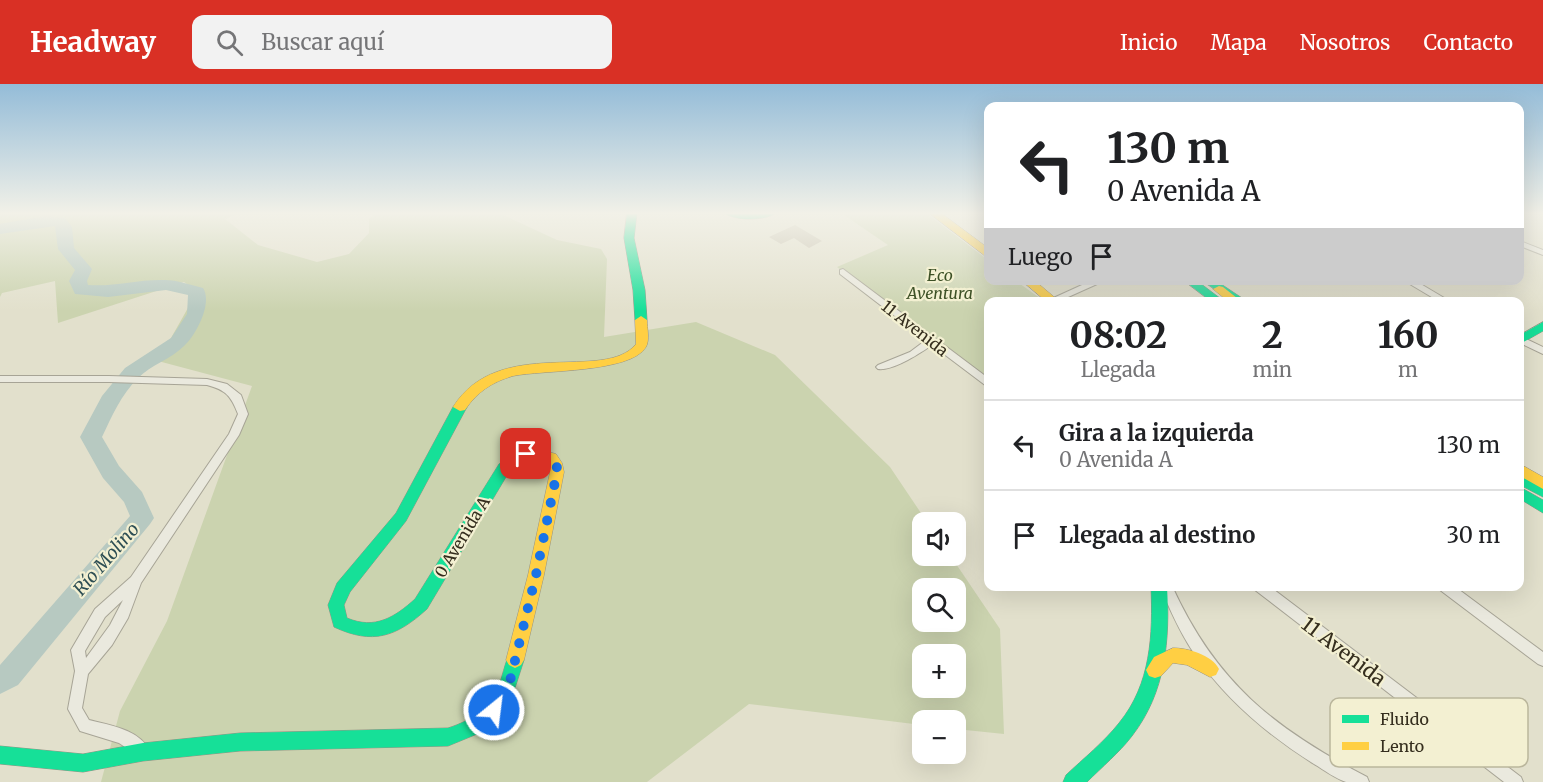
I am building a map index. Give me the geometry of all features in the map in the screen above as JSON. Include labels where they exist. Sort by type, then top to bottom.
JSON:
[{"type":"street","name":"0 Avenida A","points":[[0,755],[83,763],[143,752],[240,742],[448,736],[466,732],[483,723],[494,710],[510,681],[522,638],[557,472],[557,465],[551,456],[543,453],[526,454],[504,468],[421,603],[403,621],[381,631],[357,631],[340,622],[335,607],[351,576],[403,515],[457,411],[475,389],[491,379],[510,373],[613,361],[631,356],[640,349],[642,342],[639,290],[630,246]]},
{"type":"street","points":[[1526,246],[1543,253]]},
{"type":"street","name":"11 Avenida","points":[[843,272],[984,380]]},
{"type":"street","points":[[1033,285],[1049,297]]},
{"type":"street","points":[[1063,297],[1091,285]]},
{"type":"street","points":[[1199,285],[1220,295]]},
{"type":"street","points":[[1416,285],[1438,297]]},
{"type":"street","points":[[1524,337],[1543,326]]},
{"type":"street","points":[[881,367],[913,354],[931,341]]},
{"type":"street","points":[[1524,341],[1543,351]]},
{"type":"street","points":[[0,379],[207,382],[223,386],[237,397],[243,414],[234,435],[135,581],[100,613],[78,650],[82,671],[75,709],[85,726],[129,740],[138,745],[143,752]]},
{"type":"street","points":[[1524,472],[1543,484]]},
{"type":"street","points":[[1524,480],[1543,492]]},
{"type":"street","points":[[1524,495],[1543,507]]},
{"type":"street","points":[[82,671],[104,646],[130,601],[135,581]]},
{"type":"street","points":[[1154,673],[1162,613],[1160,591]]},
{"type":"street","points":[[1168,591],[1174,610],[1190,640],[1210,669],[1266,723],[1330,764]]},
{"type":"street","name":"11 Avenida","points":[[1266,591],[1406,698]]},
{"type":"street","points":[[1451,591],[1543,660]]},
{"type":"street","points":[[1073,782],[1132,721],[1157,664],[1164,658],[1175,655],[1193,658],[1210,669]]},
{"type":"street","points":[[1336,767],[1362,782]]},
{"type":"street","name":"11 Avenida","points":[[1496,767],[1516,782]]},
{"type":"green space","points":[[0,246],[260,246],[317,262],[349,254],[357,246],[584,246],[601,249],[607,259],[604,337],[696,322],[775,355],[890,467],[920,512],[912,512],[912,566],[957,566],[966,578],[912,578],[912,632],[966,632],[966,579],[1000,629],[1004,734],[966,730],[966,710],[912,710],[912,724],[749,704],[647,782],[101,782],[120,711],[167,621],[252,386],[158,361],[197,292],[184,282],[58,323],[55,281],[2,293],[0,297]]},
{"type":"green space","name":"Eco Aventura","points":[[887,246],[969,246],[984,257],[984,285],[1022,285],[1038,297],[984,297],[984,380],[837,267]]},
{"type":"waterway","name":"Río Molino","points":[[0,682],[8,676],[142,518],[134,498],[111,472],[91,437],[109,401],[132,373],[178,342],[196,314],[197,292],[166,285],[108,292],[81,290],[78,281],[84,269],[66,249],[66,246]]},
{"type":"traffic: fast","points":[[630,246],[639,290],[641,320]]},
{"type":"traffic: fast","points":[[1195,285],[1213,297]]},
{"type":"traffic: fast","points":[[1214,285],[1235,297]]},
{"type":"traffic: fast","points":[[1524,338],[1543,326]]},
{"type":"traffic: fast","points":[[460,407],[401,517],[343,588],[336,605],[340,622],[373,631],[393,625],[412,612],[421,604],[504,468],[517,459],[535,453]]},
{"type":"traffic: fast","points":[[1524,480],[1543,492]]},
{"type":"traffic: fast","points":[[1524,495],[1543,507]]},
{"type":"traffic: fast","points":[[1073,782],[1125,730],[1145,698],[1152,680],[1159,643],[1159,591]]},
{"type":"traffic: fast","points":[[0,755],[83,763],[143,752],[240,742],[448,737],[476,726],[494,710],[501,700],[515,660]]},
{"type":"traffic: slow","points":[[978,246],[984,250]]},
{"type":"traffic: slow","points":[[1033,285],[1048,297]]},
{"type":"traffic: slow","points":[[1219,289],[1230,297]]},
{"type":"traffic: slow","points":[[460,407],[485,383],[511,372],[608,362],[630,356],[642,344],[641,320]]},
{"type":"traffic: slow","points":[[515,660],[536,575],[557,472],[551,457],[535,453]]},
{"type":"traffic: slow","points":[[1524,472],[1543,484]]},
{"type":"traffic: slow","points":[[1155,670],[1160,663],[1173,656],[1188,657],[1210,669]]},
{"type":"route","points":[[494,710],[510,681],[536,575],[557,472],[557,465],[551,456],[543,453],[526,454]]}]
